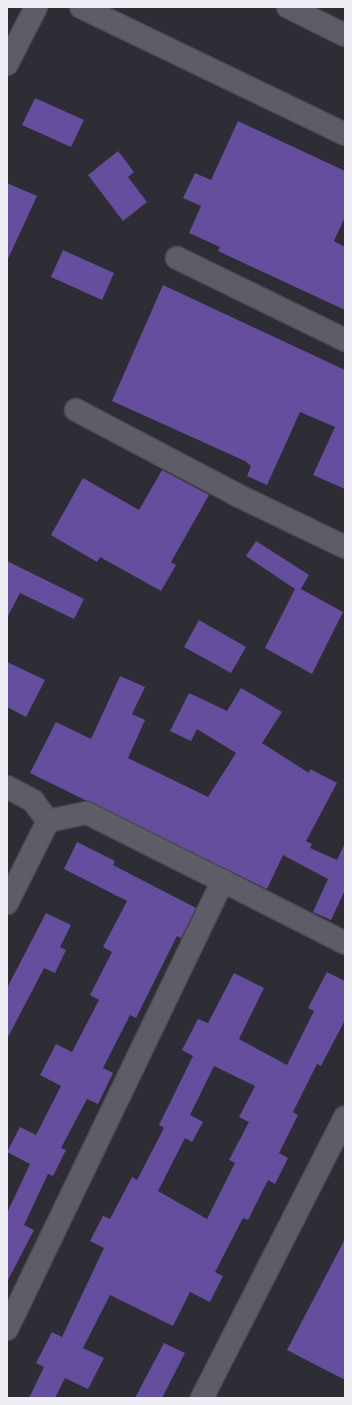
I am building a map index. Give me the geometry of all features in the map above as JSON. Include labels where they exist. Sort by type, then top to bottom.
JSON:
[{"type":"street","points":[[7,64],[36,7]]},
{"type":"street","points":[[81,7],[345,134]]},
{"type":"street","points":[[288,7],[345,35]]},
{"type":"street","points":[[177,258],[345,340]]},
{"type":"street","points":[[76,410],[237,495],[345,547]]},
{"type":"street","points":[[7,787],[33,801],[48,821]]},
{"type":"street","points":[[48,821],[87,813],[345,943]]},
{"type":"street","points":[[7,903],[48,821]]},
{"type":"street","points":[[7,1329],[223,881]]},
{"type":"street","points":[[202,1398],[345,1117]]},
{"type":"building","points":[[35,98],[84,120],[71,147],[22,125]]},
{"type":"building","points":[[238,121],[345,171],[345,217],[334,241],[345,247],[345,310],[218,251],[220,247],[189,233],[201,206],[183,198],[195,173],[211,180]]},
{"type":"building","points":[[118,151],[134,172],[128,177],[147,202],[123,221],[88,175]]},
{"type":"building","points":[[7,183],[37,196],[7,261]]},
{"type":"building","points":[[63,250],[114,273],[102,300],[51,277]]},
{"type":"building","points":[[163,285],[345,370],[345,489],[313,475],[335,427],[300,412],[267,485],[247,476],[251,466],[245,461],[112,401]]},
{"type":"building","points":[[162,470],[209,495],[171,562],[176,565],[161,591],[100,557],[97,562],[51,535],[83,478],[139,510]]},
{"type":"building","points":[[256,541],[309,575],[301,589],[343,612],[312,674],[265,648],[295,589],[246,556]]},
{"type":"building","points":[[7,561],[84,599],[74,619],[20,593],[7,618]]},
{"type":"building","points":[[199,620],[246,647],[231,673],[184,647]]},
{"type":"building","points":[[7,662],[45,680],[26,717],[7,707]]},
{"type":"building","points":[[120,676],[145,687],[132,714],[145,720],[128,758],[208,797],[236,753],[197,729],[191,741],[170,731],[189,693],[227,711],[241,688],[282,712],[262,743],[309,773],[310,769],[337,783],[306,841],[312,844],[310,848],[337,860],[345,843],[345,890],[331,920],[313,912],[328,879],[283,855],[267,889],[30,773],[56,722],[91,739]]},
{"type":"building","points":[[77,842],[115,861],[113,865],[196,908],[181,938],[177,936],[136,1018],[130,1015],[103,1068],[113,1073],[98,1104],[87,1099],[61,1148],[66,1150],[53,1176],[48,1174],[24,1225],[34,1230],[7,1282],[7,1213],[30,1164],[7,1152],[20,1127],[36,1135],[61,1086],[40,1075],[56,1044],[72,1052],[99,1000],[90,995],[112,952],[103,947],[127,901],[64,869]]},
{"type":"building","points":[[46,913],[71,925],[60,947],[66,950],[55,973],[44,968],[7,1039],[7,988]]},
{"type":"building","points":[[327,972],[345,981],[345,1020],[321,1066],[317,1064],[293,1112],[298,1115],[279,1153],[288,1158],[275,1184],[268,1180],[248,1220],[243,1218],[215,1272],[223,1276],[210,1302],[190,1292],[173,1326],[110,1295],[83,1348],[104,1358],[88,1389],[65,1378],[55,1398],[29,1398],[44,1367],[36,1363],[52,1332],[62,1337],[104,1248],[90,1241],[103,1216],[110,1219],[132,1177],[137,1180],[164,1128],[159,1125],[193,1056],[182,1050],[198,1019],[208,1023],[234,973],[264,988],[239,1039],[287,1065],[314,1011],[308,1008]],"holes":[[[214,1066],[255,1086],[239,1117],[249,1122],[229,1160],[235,1163],[207,1219],[158,1191],[185,1138],[192,1142],[203,1122],[190,1115]]]},
{"type":"building","points":[[345,1239],[345,1380],[287,1350]]},
{"type":"building","points":[[164,1343],[185,1353],[162,1398],[135,1398]]}]
